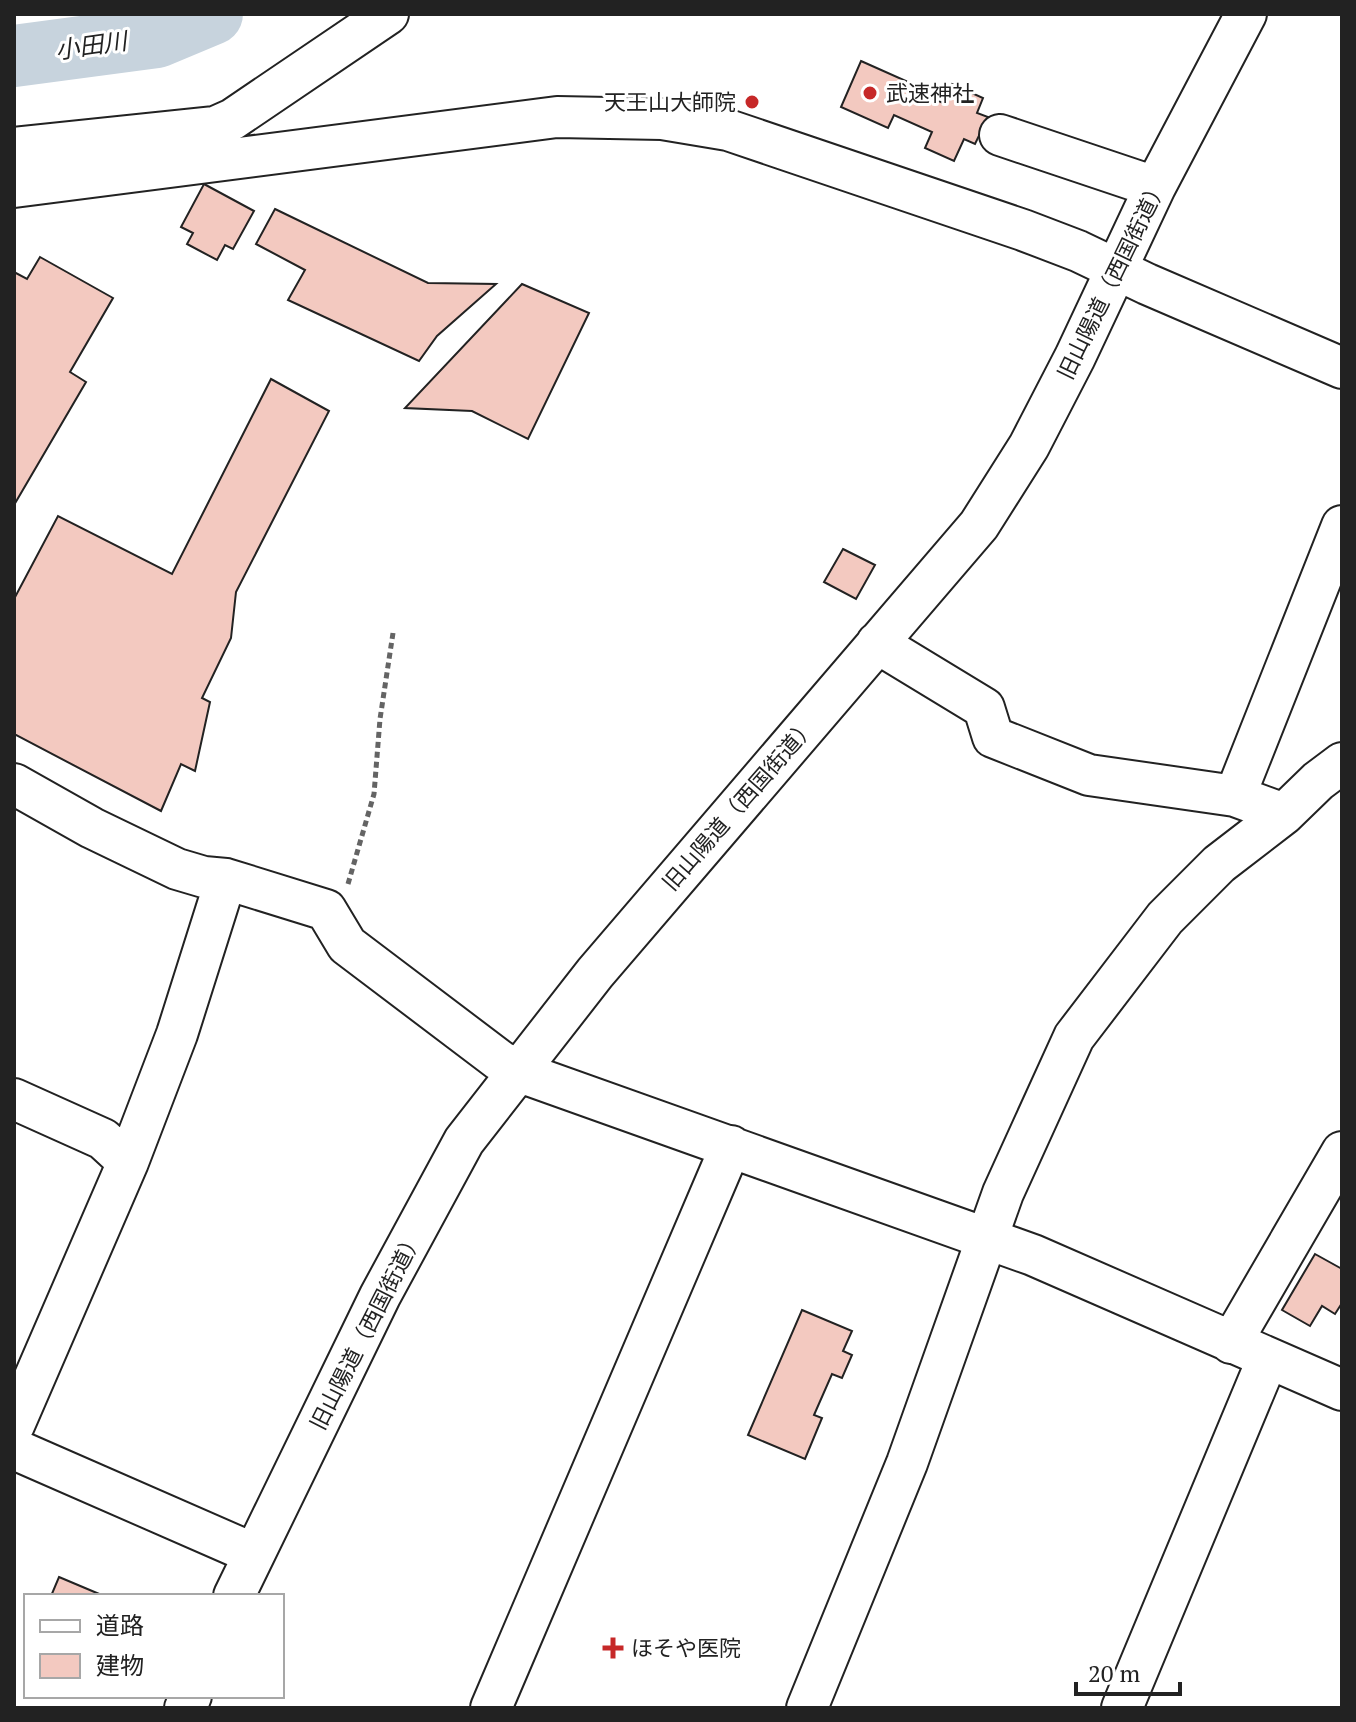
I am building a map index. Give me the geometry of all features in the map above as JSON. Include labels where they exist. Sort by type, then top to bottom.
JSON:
[{"type":"street","points":[[14,148],[215,127],[233,119],[388,14]]},
{"type":"street","name":"旧山陽道（西国街道）","points":[[235,1594],[380,1296],[464,1141],[605,961],[979,525],[1029,446],[1075,357],[1155,187],[1246,14]]},
{"type":"street","points":[[14,187],[557,117],[662,119],[728,130],[1023,230],[1078,251],[1342,368]]},
{"type":"street","points":[[1000,135],[1155,187]]},
{"type":"street","points":[[1235,796],[1342,526]]},
{"type":"street","points":[[877,643],[984,708],[993,737],[1089,775],[1235,796],[1284,814]]},
{"type":"street","points":[[807,1708],[907,1463],[1003,1193],[1074,1037],[1165,918],[1219,864],[1284,814],[1334,781]]},
{"type":"street","points":[[14,784],[92,828],[177,869],[204,877],[226,879],[326,910],[347,945],[517,1071],[1033,1255],[1342,1390]]},
{"type":"street","points":[[14,1425],[128,1162],[177,1034],[226,879]]},
{"type":"street","points":[[14,1099],[103,1139],[128,1162]]},
{"type":"street","points":[[491,1708],[731,1146]]},
{"type":"street","points":[[1231,1343],[1342,1152]]},
{"type":"street","points":[[1122,1708],[1268,1358]]},
{"type":"street","points":[[14,1449],[254,1554]]},
{"type":"path","points":[[332,917],[344,896],[372,808],[380,719],[393,633]]},
{"type":"building","points":[[861,61],[906,81],[904,86],[943,103],[952,84],[983,98],[977,113],[988,117],[975,144],[964,139],[954,161],[925,148],[932,132],[894,115],[888,128],[841,107]]},
{"type":"building","points":[[204,184],[254,211],[233,249],[225,245],[217,260],[187,244],[193,233],[181,227]]},
{"type":"building","points":[[275,209],[428,283],[496,284],[437,336],[419,361],[288,300],[305,270],[256,244]]},
{"type":"building","points":[[40,257],[113,298],[70,372],[86,382],[14,505],[14,272],[27,279]]},
{"type":"building","points":[[522,284],[589,313],[528,439],[472,411],[405,408]]},
{"type":"building","points":[[271,379],[329,411],[236,592],[231,638],[202,698],[210,702],[195,771],[181,764],[161,811],[14,734],[14,599],[58,516],[172,574]]},
{"type":"building","points":[[843,549],[875,565],[856,599],[824,582]]},
{"type":"building","points":[[1315,1254],[1342,1269],[1342,1303],[1335,1314],[1322,1306],[1310,1326],[1282,1310]]},
{"type":"building","points":[[802,1310],[852,1331],[843,1351],[852,1355],[842,1378],[832,1374],[814,1415],[822,1418],[805,1459],[748,1435]]},
{"type":"building","points":[[59,1577],[99,1594],[52,1594]]},
{"type":"waterway","name":"小田川","points":[[14,56],[157,37],[212,14]]},
{"type":"place","name":"武速神社","points":[[870,93]]},
{"type":"place","name":"天王山大師院","points":[[752,102]]},
{"type":"place","name":"ほそや医院","points":[[613,1648]]}]
